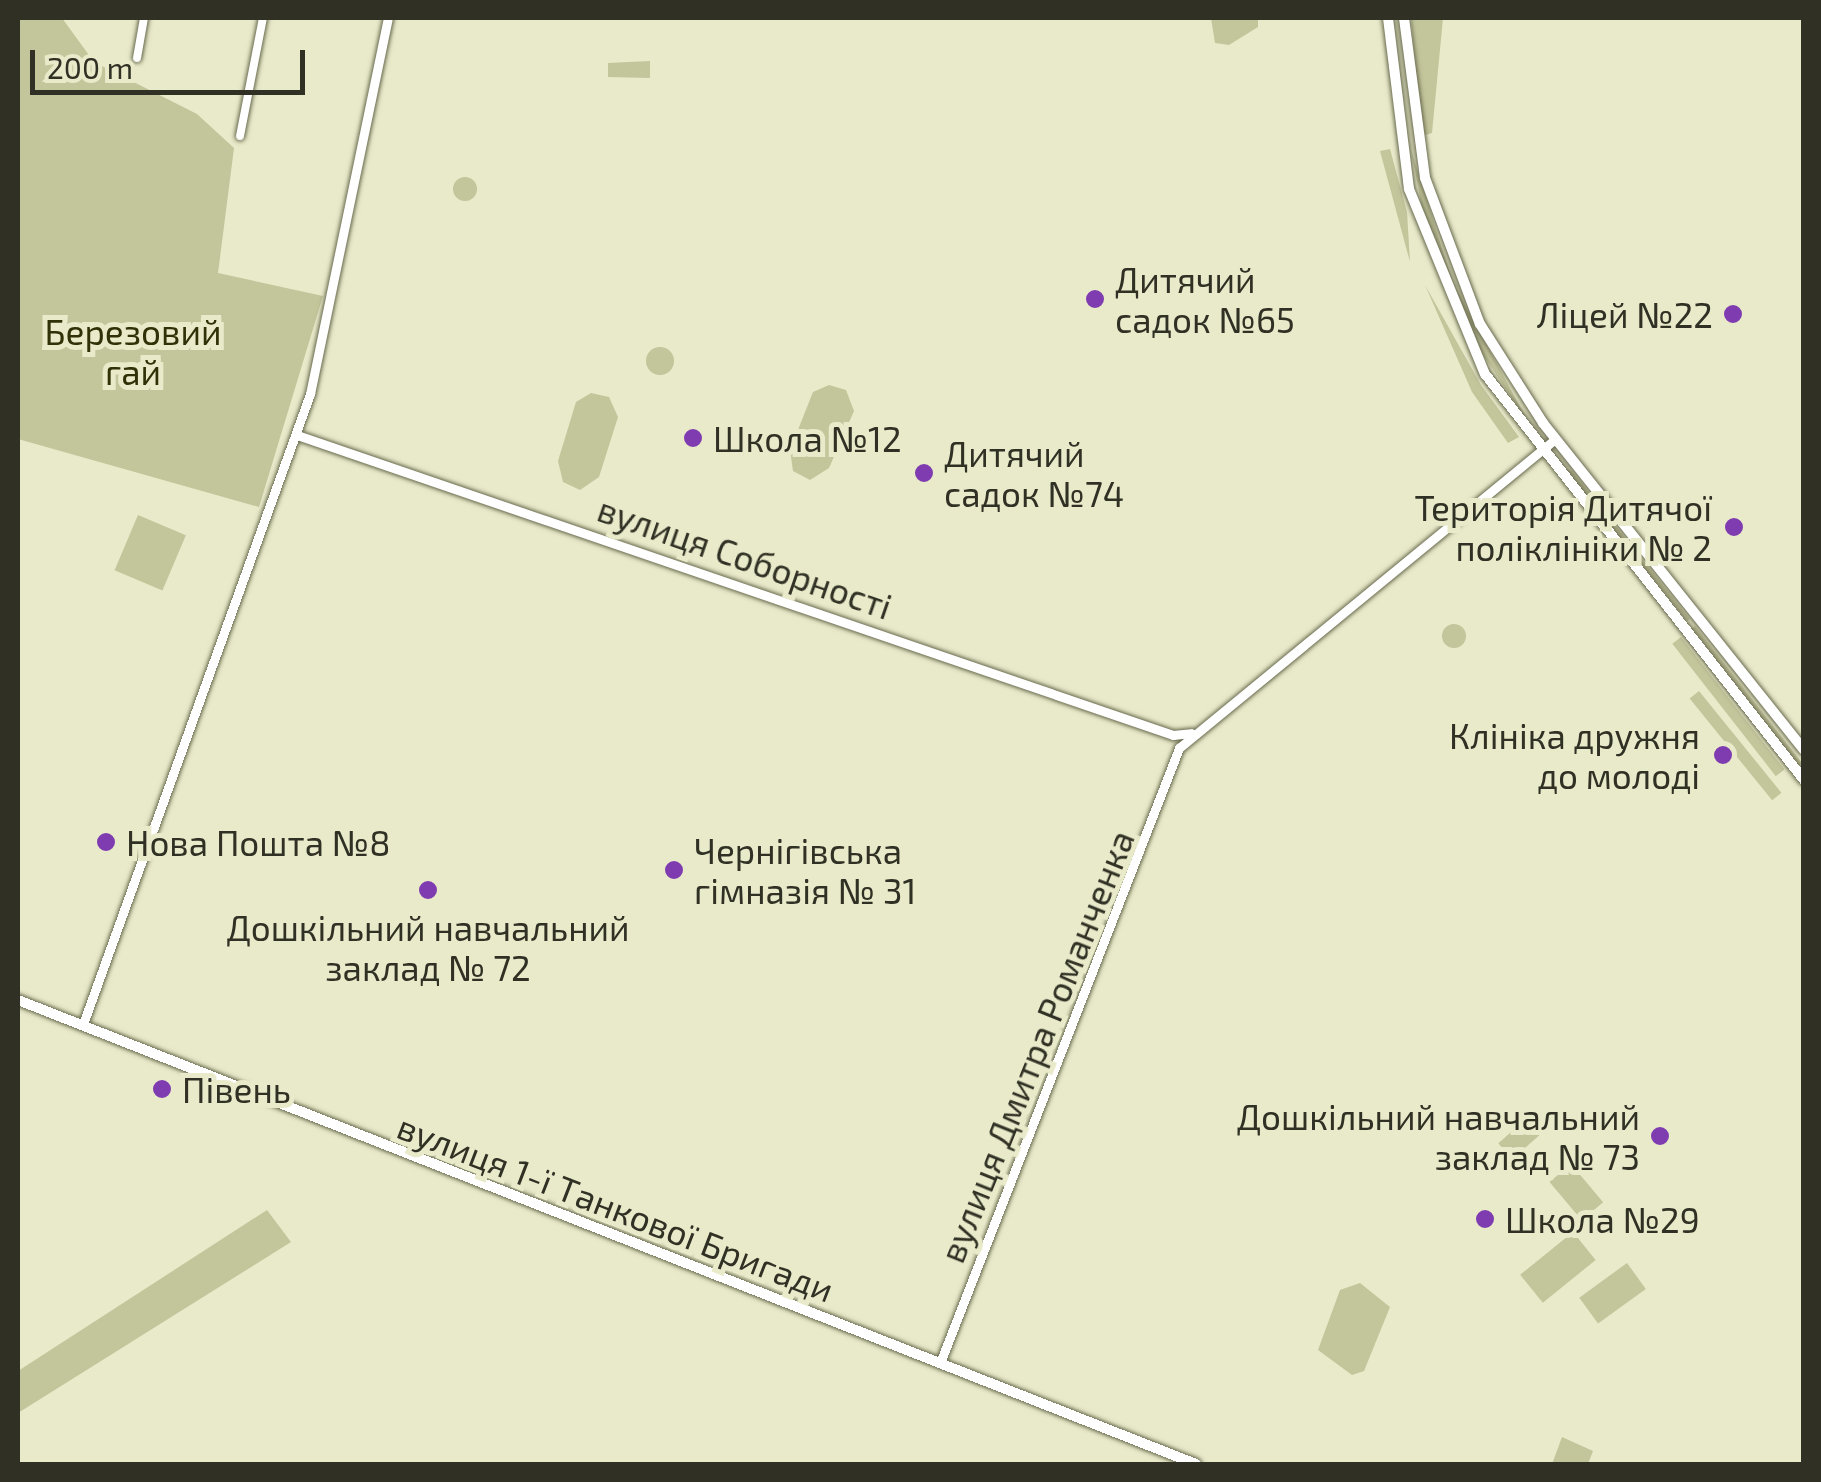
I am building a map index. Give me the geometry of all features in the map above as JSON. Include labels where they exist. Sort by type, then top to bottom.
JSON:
[{"type":"main road","points":[[1388,18],[1398,144],[1420,226],[1485,374],[1540,451],[1804,780]]},
{"type":"main road","points":[[1404,18],[1412,123],[1439,226],[1480,324],[1555,439],[1804,750]]},
{"type":"main road","name":"вулиця 1-ї Танкової Бригади","points":[[18,1000],[1196,1464]]},
{"type":"street","points":[[137,58],[144,18]]},
{"type":"street","points":[[240,136],[263,18]]},
{"type":"street","points":[[83,1024],[298,436],[350,235],[388,18]]},
{"type":"street","name":"вулиця Соборності","points":[[298,436],[1173,735],[1191,733]]},
{"type":"street","points":[[1173,735],[1179,748],[1190,746],[1191,733],[1555,439]]},
{"type":"street","name":"вулиця Дмитра Романченка","points":[[940,1362],[1179,748]]},
{"type":"green space","name":"Березовий гай","points":[[18,18],[62,18],[94,62],[197,114],[234,148],[218,273],[323,296],[259,507],[18,439]]},
{"type":"green space","points":[[1211,18],[1258,18],[1258,27],[1229,45],[1215,43]]},
{"type":"green space","points":[[1411,18],[1443,18],[1432,133],[1422,136]]},
{"type":"green space","points":[[650,61],[650,78],[608,77],[608,63]]},
{"type":"green space","points":[[1390,149],[1407,212],[1410,262],[1380,151]]},
{"type":"green space","points":[[1411,150],[1453,283],[1530,425],[1474,341],[1424,218]]},
{"type":"green space","points":[[465,177],[477,189],[465,201],[453,189]]},
{"type":"green space","points":[[1425,285],[1481,385],[1519,437],[1508,443],[1472,392]]},
{"type":"green space","points":[[660,347],[670,351],[674,361],[670,371],[660,375],[650,371],[646,361],[650,351]]},
{"type":"green space","points":[[829,385],[846,390],[854,411],[829,468],[810,480],[793,471],[790,450],[813,392]]},
{"type":"green space","points":[[591,393],[609,397],[618,417],[599,477],[580,490],[563,482],[558,461],[576,402]]},
{"type":"green space","points":[[1565,469],[1572,471],[1690,619],[1687,621]]},
{"type":"green space","points":[[138,515],[186,535],[162,591],[115,570]]},
{"type":"green space","points":[[1454,624],[1463,627],[1463,645],[1454,648],[1445,645],[1442,636],[1445,627]]},
{"type":"green space","points":[[1695,626],[1802,763],[1799,766],[1692,628]]},
{"type":"green space","points":[[1681,637],[1784,769],[1776,776],[1672,644]]},
{"type":"green space","points":[[1699,691],[1781,793],[1772,800],[1690,699]]},
{"type":"green space","points":[[1533,1113],[1547,1129],[1512,1159],[1498,1143]]},
{"type":"green space","points":[[1571,1164],[1603,1202],[1582,1220],[1550,1182]]},
{"type":"green space","points":[[267,1210],[291,1242],[18,1413],[18,1371]]},
{"type":"green space","points":[[1573,1232],[1596,1260],[1543,1303],[1520,1275]]},
{"type":"green space","points":[[1627,1263],[1646,1289],[1598,1324],[1579,1298]]},
{"type":"green space","points":[[1360,1283],[1390,1307],[1364,1371],[1352,1375],[1318,1350],[1340,1290]]},
{"type":"green space","points":[[1562,1437],[1593,1451],[1588,1464],[1552,1464]]},
{"type":"place","name":"Дитячий садок №65","points":[[1095,299]]},
{"type":"place","name":"Ліцей №22","points":[[1733,314]]},
{"type":"place","name":"Школа №12","points":[[693,438]]},
{"type":"place","name":"Дитячий садок №74","points":[[924,473]]},
{"type":"place","name":"Територія Дитячої поліклініки № 2","points":[[1734,527]]},
{"type":"place","name":"Клініка дружня до молоді","points":[[1723,755]]},
{"type":"place","name":"Нова Пошта №8","points":[[106,842]]},
{"type":"place","name":"Чернігівська гімназія № 31","points":[[674,870]]},
{"type":"place","name":"Дошкільний навчальний заклад № 72","points":[[428,890]]},
{"type":"place","name":"Півень","points":[[162,1089]]},
{"type":"place","name":"Дошкільний навчальний заклад № 73","points":[[1660,1136]]},
{"type":"place","name":"Школа №29","points":[[1485,1219]]}]
